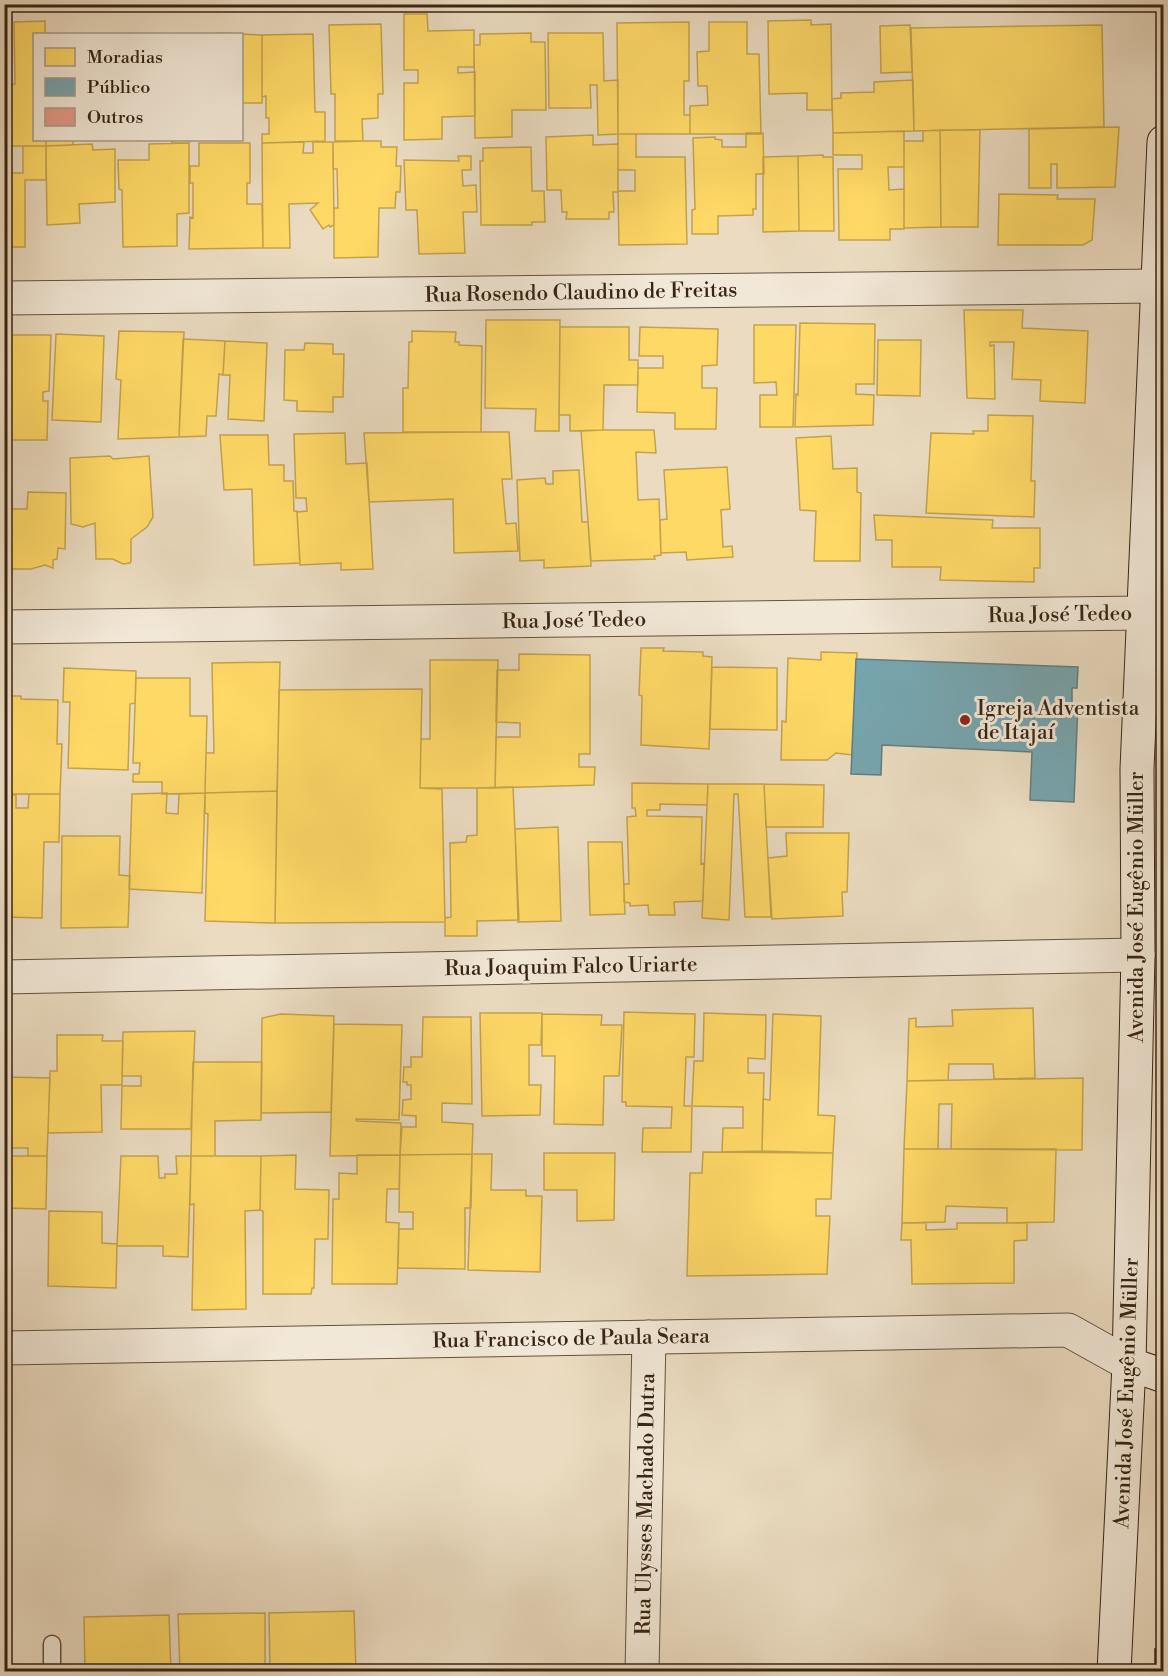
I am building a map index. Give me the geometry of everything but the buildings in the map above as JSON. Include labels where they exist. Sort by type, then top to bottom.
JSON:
[{"type":"street","name":"Avenida José Eugênio Müller","points":[[1114,1671],[1129,1364],[1138,956],[1137,770],[1164,142]]},
{"type":"street","name":"Rua Rosendo Claudino de Freitas","points":[[4,298],[1158,286]]},
{"type":"street","name":"Rua José Tedeo","points":[[4,627],[1143,613]]},
{"type":"street","name":"Rua Joaquim Falco Uriarte","points":[[4,976],[1138,956]]},
{"type":"street","name":"Rua Francisco de Paula Seara","points":[[4,1348],[1068,1330],[1129,1364],[1164,1376]]},
{"type":"street","name":"Rua Ulysses Machado Dutra","points":[[642,1671],[649,1337]]},
{"type":"lane","points":[[52,1644],[52,1671]]},
{"type":"place","name":"Igreja Adventista de Itajaí","points":[[965,720]]}]
